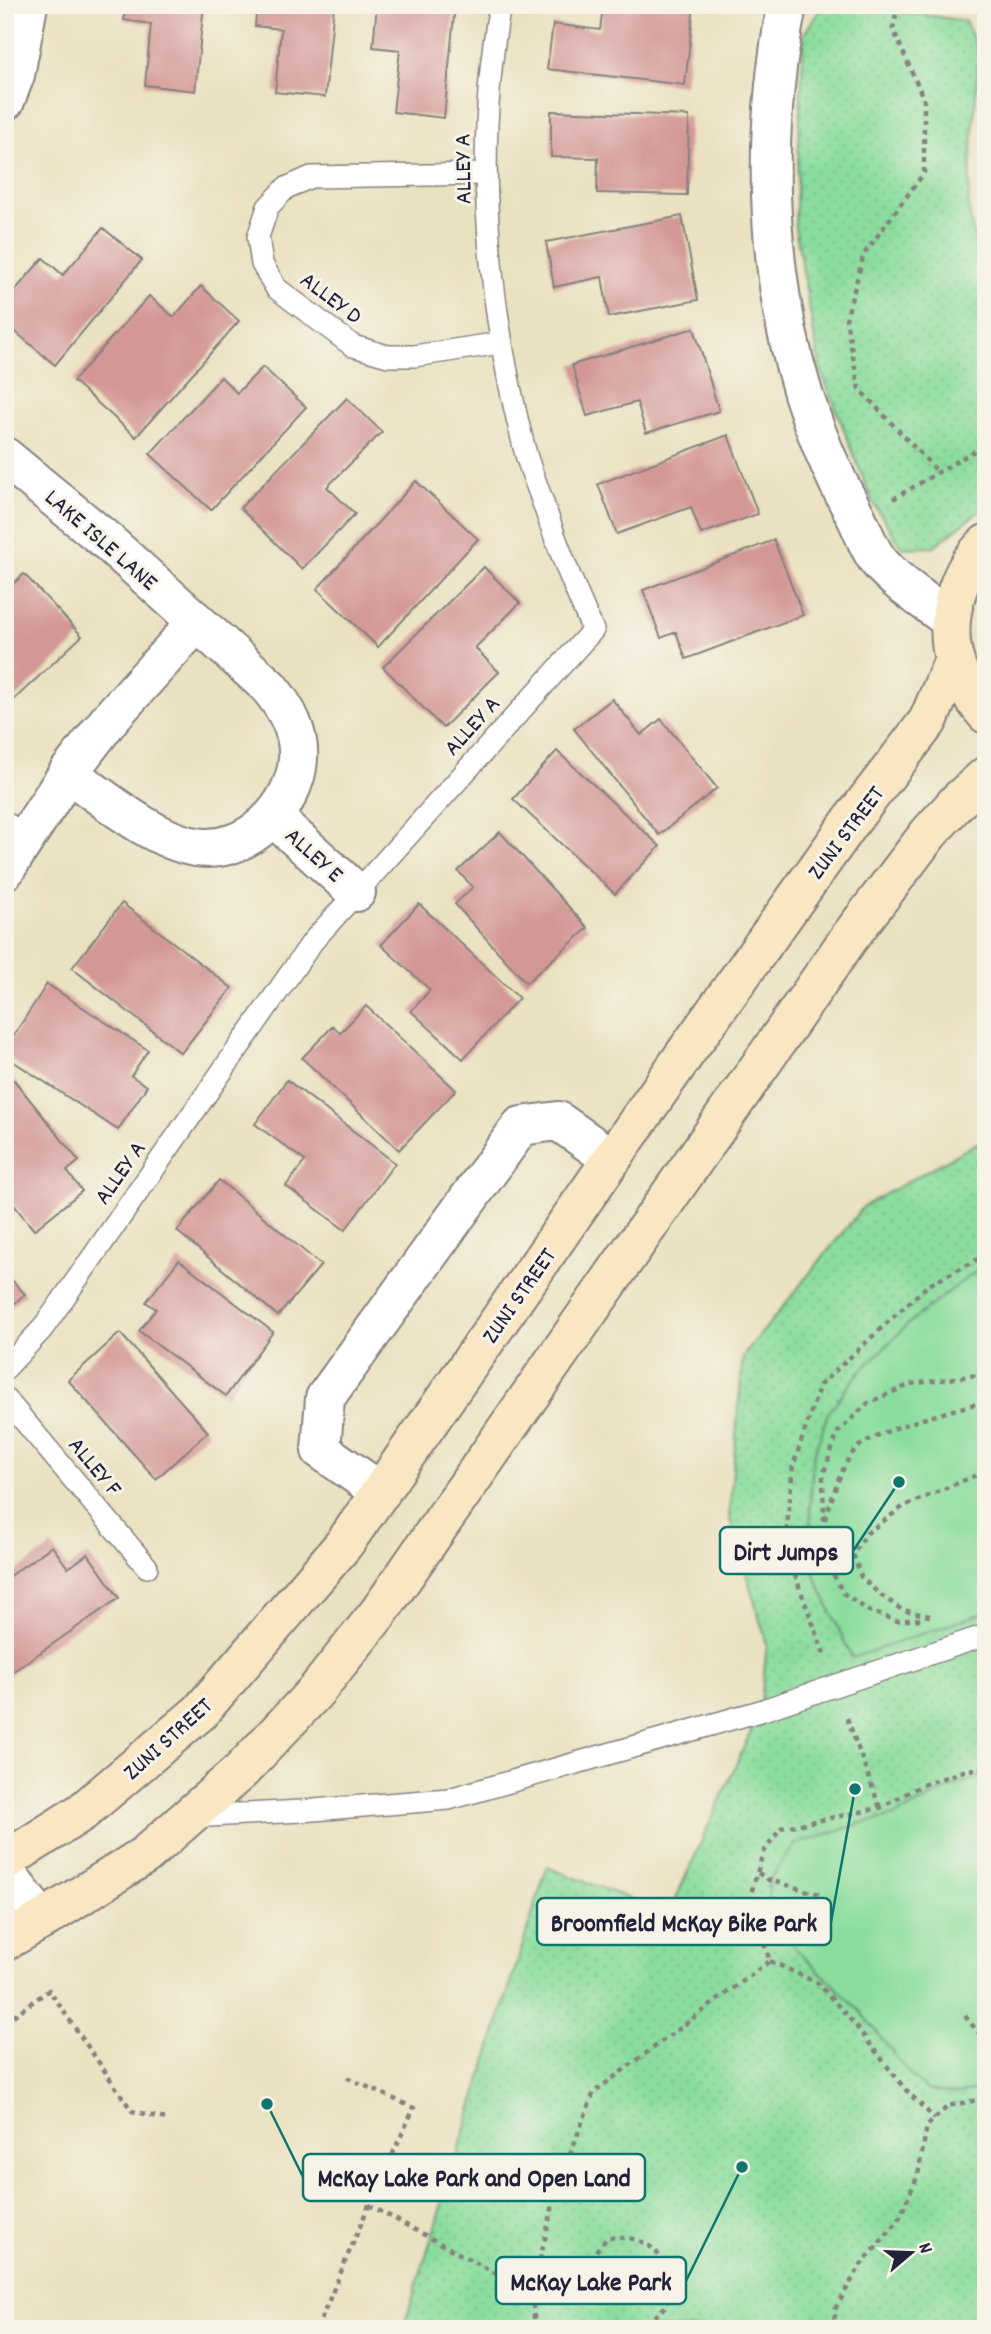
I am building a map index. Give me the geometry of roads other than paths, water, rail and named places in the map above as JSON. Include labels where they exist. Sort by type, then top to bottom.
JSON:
[{"type":"main road","points":[[986,544],[978,551],[959,583],[950,620],[954,660],[969,693],[986,714]]},
{"type":"main road","name":"ZUNI STREET","points":[[5,1861],[82,1812],[200,1712],[344,1544],[854,817],[928,721],[954,660]]},
{"type":"main road","points":[[5,1941],[145,1855],[242,1770],[316,1691],[379,1612],[849,938],[929,833],[958,801],[986,776]]},
{"type":"street","points":[[5,102],[15,75],[28,5]]},
{"type":"street","points":[[788,5],[771,129],[771,223],[784,314],[807,405],[836,479],[879,562],[950,620]]},
{"type":"street","name":"LAKE ISLE LANE","points":[[5,457],[108,542],[268,686],[280,700],[293,725],[298,758],[291,789],[273,817],[258,830],[230,844],[199,848],[166,840],[68,773]]},
{"type":"street","points":[[5,870],[15,830],[68,773],[112,716],[197,622]]},
{"type":"street","name":"ALLEY E","points":[[273,817],[356,892]]},
{"type":"street","points":[[381,1492],[321,1450],[325,1398],[521,1126],[558,1121],[612,1159]]},
{"type":"street","points":[[5,1872],[43,1920]]},
{"type":"lane","name":"ALLEY A","points":[[5,1369],[43,1328],[313,941],[593,630],[566,570],[524,449],[501,343],[491,269],[486,174],[487,124],[500,5]]},
{"type":"lane","name":"ALLEY D","points":[[486,174],[311,177],[286,188],[268,207],[258,237],[262,264],[276,288],[353,346],[388,356],[414,356],[501,343]]},
{"type":"lane","name":"ALLEY F","points":[[5,1398],[147,1567]]},
{"type":"lane","points":[[188,1817],[449,1799],[760,1711],[986,1635]]},
{"type":"place","name":"Dirt Jumps","points":[[899,1482]]},
{"type":"place","name":"Broomfield McKay Bike Park","points":[[855,1789]]},
{"type":"place","name":"McKay Lake Park and Open Land","points":[[267,2104]]},
{"type":"place","name":"McKay Lake Park","points":[[742,2167]]}]
